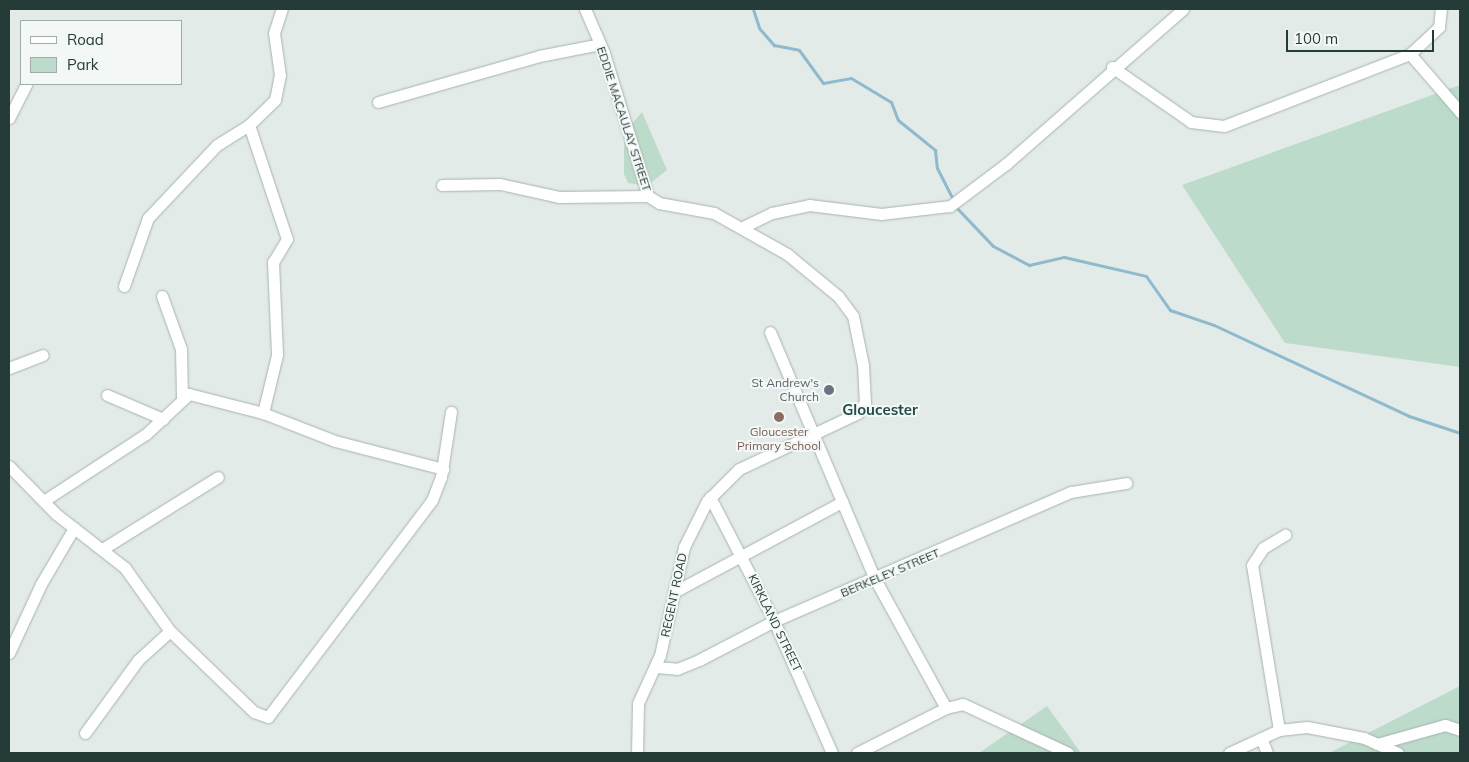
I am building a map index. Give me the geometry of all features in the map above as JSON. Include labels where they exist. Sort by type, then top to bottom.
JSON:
[{"type":"street","points":[[124,286],[148,218],[217,144],[249,126],[275,100],[280,75],[274,33],[282,9]]},
{"type":"street","name":"EDDIE MACAULAY STREET","points":[[585,9],[600,44],[648,196],[659,203],[714,213],[745,226],[838,296],[860,332],[862,408],[811,435]]},
{"type":"street","points":[[745,226],[772,213],[809,205],[881,214],[950,206],[961,199],[1112,67],[1183,9]]},
{"type":"street","points":[[1112,67],[1191,122],[1211,128],[1410,54],[1439,27],[1441,9]]},
{"type":"street","points":[[378,102],[600,44]]},
{"type":"street","points":[[1410,54],[1460,112]]},
{"type":"street","points":[[9,118],[26,85]]},
{"type":"street","points":[[249,126],[287,239],[273,262],[277,355],[263,413]]},
{"type":"street","points":[[442,186],[500,184],[559,197],[648,196]]},
{"type":"street","points":[[162,296],[181,349],[182,397]]},
{"type":"street","points":[[770,332],[811,435],[875,579],[946,708]]},
{"type":"street","points":[[9,368],[43,355]]},
{"type":"street","points":[[45,500],[163,419],[182,397],[198,394],[263,413],[335,441],[443,468]]},
{"type":"street","points":[[107,395],[163,419]]},
{"type":"street","points":[[9,466],[74,528],[104,548],[134,579],[170,630],[254,712],[268,717],[432,500],[443,468],[451,412]]},
{"type":"street","name":"REGENT ROAD","points":[[636,753],[638,703],[656,667],[684,547],[710,497],[740,469],[811,435]]},
{"type":"street","points":[[104,548],[218,477]]},
{"type":"street","name":"BERKELEY STREET","points":[[656,667],[685,666],[774,621],[875,579],[1071,492],[1126,483]]},
{"type":"street","name":"KIRKLAND STREET","points":[[710,497],[741,553],[774,621],[832,753]]},
{"type":"street","points":[[674,592],[741,553],[842,502]]},
{"type":"street","points":[[9,653],[41,584],[74,528]]},
{"type":"street","points":[[1279,730],[1252,565],[1263,548],[1285,535]]},
{"type":"street","points":[[85,733],[138,660],[170,630]]},
{"type":"street","points":[[856,753],[946,708],[973,706],[1068,753]]},
{"type":"street","points":[[1377,744],[1445,725],[1460,730]]},
{"type":"street","points":[[1229,753],[1279,730],[1322,727],[1377,744],[1398,753]]},
{"type":"street","points":[[1261,738],[1267,753]]},
{"type":"green space","points":[[1460,85],[1460,367],[1285,343],[1182,185]]},
{"type":"green space","points":[[642,112],[667,170],[647,186],[628,183],[624,174],[624,133]]},
{"type":"green space","points":[[1460,686],[1460,753],[1329,753]]},
{"type":"green space","points":[[1047,706],[1081,753],[979,753]]},
{"type":"waterway","points":[[753,9],[759,28],[774,45],[799,50],[823,83],[851,78],[891,102],[898,120],[935,150],[937,168],[953,200]]},
{"type":"waterway","points":[[955,206],[993,246],[1029,265],[1064,257],[1146,276],[1170,310],[1214,325],[1409,416],[1460,433]]},
{"type":"place","name":"St Andrew's Church","points":[[829,390]]},
{"type":"place","name":"Gloucester Primary School","points":[[779,417]]},
{"type":"district","name":"Gloucester","points":[[880,410]]}]
